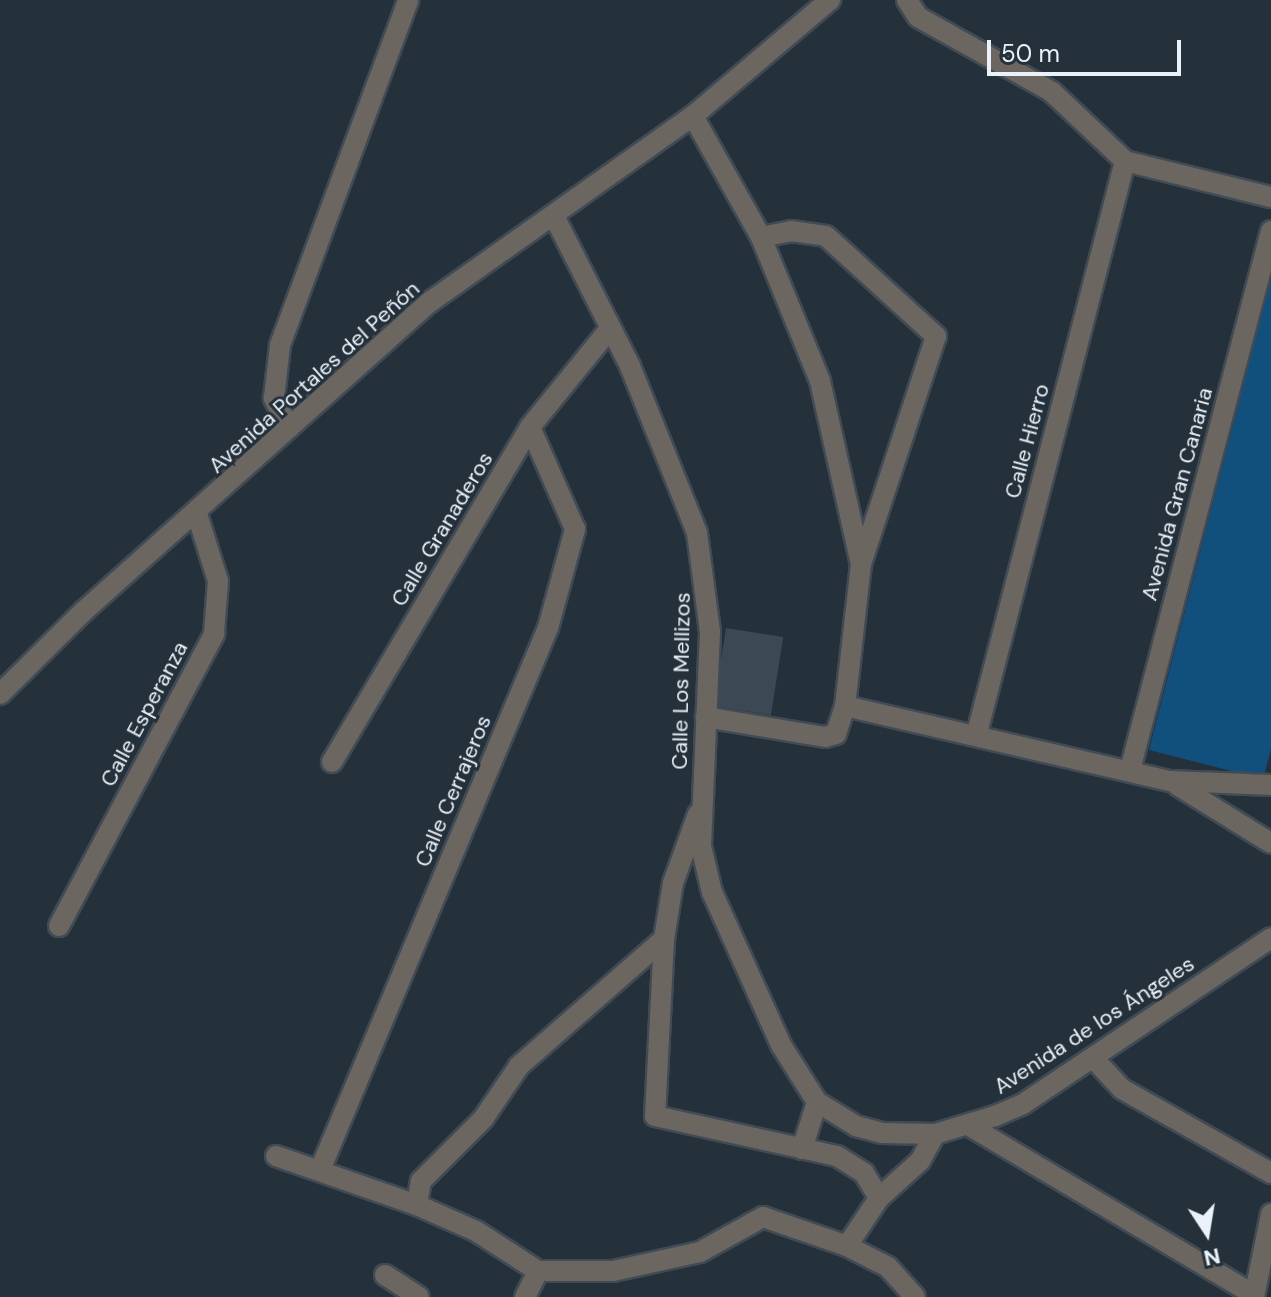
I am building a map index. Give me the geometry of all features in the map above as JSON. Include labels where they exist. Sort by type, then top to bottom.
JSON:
[{"type":"street","points":[[289,428],[274,398],[280,345],[408,0]]},
{"type":"street","name":"Avenida Portales del Peñón","points":[[0,694],[84,611],[197,514],[430,302],[555,218],[693,116],[830,0]]},
{"type":"street","points":[[907,0],[918,17],[1052,92],[1125,161],[1271,197]]},
{"type":"street","points":[[693,116],[761,237],[820,381],[861,564]]},
{"type":"street","name":"Calle Hierro","points":[[977,733],[1125,161]]},
{"type":"street","name":"Calle Los Mellizos","points":[[555,218],[608,331],[630,366],[697,533],[709,598],[701,809],[709,880],[781,1045],[817,1102],[856,1126],[882,1133],[935,1134]]},
{"type":"street","points":[[706,717],[831,737],[839,729],[845,706],[861,564],[936,336],[826,236],[791,231],[761,237]]},
{"type":"street","name":"Avenida Gran Canaria","points":[[1130,770],[1271,231]]},
{"type":"street","name":"Calle Granaderos","points":[[332,762],[530,427],[608,331]]},
{"type":"street","name":"Calle Cerrajeros","points":[[320,1170],[548,628],[575,529],[530,427]]},
{"type":"street","name":"Calle Esperanza","points":[[59,926],[214,634],[218,581],[197,514]]},
{"type":"street","points":[[845,706],[977,733],[1170,781],[1271,785]]},
{"type":"street","points":[[1170,781],[1271,843]]},
{"type":"street","points":[[701,809],[673,883],[664,939],[655,1116],[802,1149],[854,1165],[879,1198]]},
{"type":"street","points":[[673,883],[709,880]]},
{"type":"street","name":"Avenida de los Ángeles","points":[[935,1134],[1023,1104],[1271,938]]},
{"type":"street","points":[[417,1205],[421,1181],[483,1119],[519,1066],[664,939]]},
{"type":"street","points":[[1093,1058],[1122,1089],[1271,1173]]},
{"type":"street","points":[[802,1149],[817,1102]]},
{"type":"street","points":[[968,1125],[1254,1296],[1271,1214]]},
{"type":"street","points":[[847,1246],[879,1198],[920,1161],[935,1134]]},
{"type":"street","points":[[276,1156],[417,1205],[476,1231],[538,1271],[613,1271],[700,1252],[763,1217],[847,1246],[888,1267],[915,1297]]},
{"type":"street","points":[[525,1297],[538,1271]]},
{"type":"street","points":[[385,1275],[419,1297]]},
{"type":"shaded area","points":[[1271,278],[1271,749],[1263,779],[1149,750]]},
{"type":"building","points":[[726,628],[783,637],[771,715],[714,706]]}]
